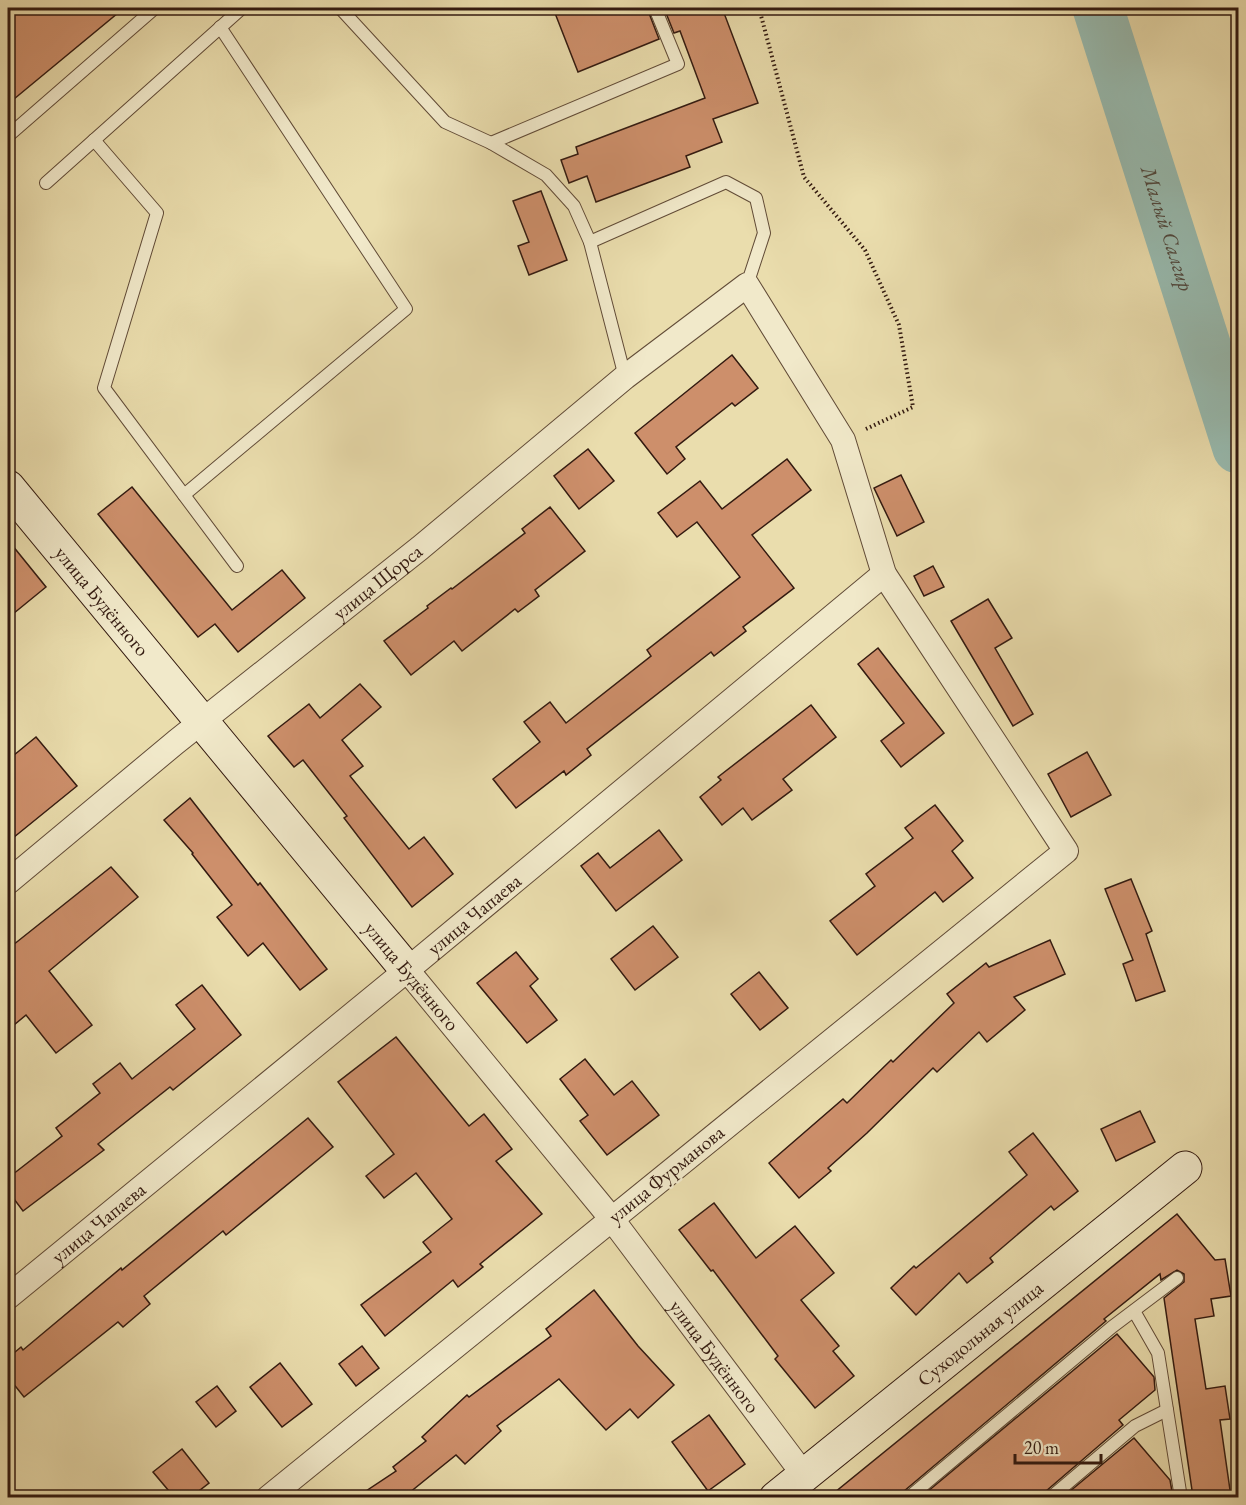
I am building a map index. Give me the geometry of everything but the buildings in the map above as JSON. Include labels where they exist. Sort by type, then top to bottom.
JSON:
[{"type":"street","points":[[747,285],[843,440],[884,574]]},
{"type":"street","name":"улица Щорса","points":[[8,882],[202,722],[420,548],[625,377],[747,285]]},
{"type":"street","name":"улица Будённого","points":[[8,487],[611,1218],[795,1486]]},
{"type":"street","name":"улица Фурманова","points":[[268,1497],[1066,851],[884,574]]},
{"type":"street","name":"улица Чапаева","points":[[8,1297],[884,574]]},
{"type":"street","name":"Суходольная улица","points":[[795,1486],[1185,1168]]},
{"type":"lane","points":[[8,136],[155,8]]},
{"type":"lane","points":[[46,183],[242,8]]},
{"type":"lane","points":[[340,8],[445,122],[491,143],[546,175],[574,206],[590,242],[625,377]]},
{"type":"lane","points":[[491,143],[678,64],[656,8]]},
{"type":"lane","points":[[184,495],[405,309],[220,27]]},
{"type":"lane","points":[[94,140],[158,213],[104,388],[237,566]]},
{"type":"lane","points":[[590,242],[726,182],[756,198],[764,233],[747,285]]},
{"type":"lane","points":[[908,1497],[1177,1278]]},
{"type":"lane","points":[[1134,1311],[1158,1353],[1181,1497]]},
{"type":"lane","points":[[1050,1497],[1135,1426],[1167,1410]]},
{"type":"path","points":[[759,8],[804,177],[865,250],[899,325],[914,407],[843,440]]},
{"type":"waterway","name":"Малый Салгир","points":[[1098,8],[1238,448]]}]
